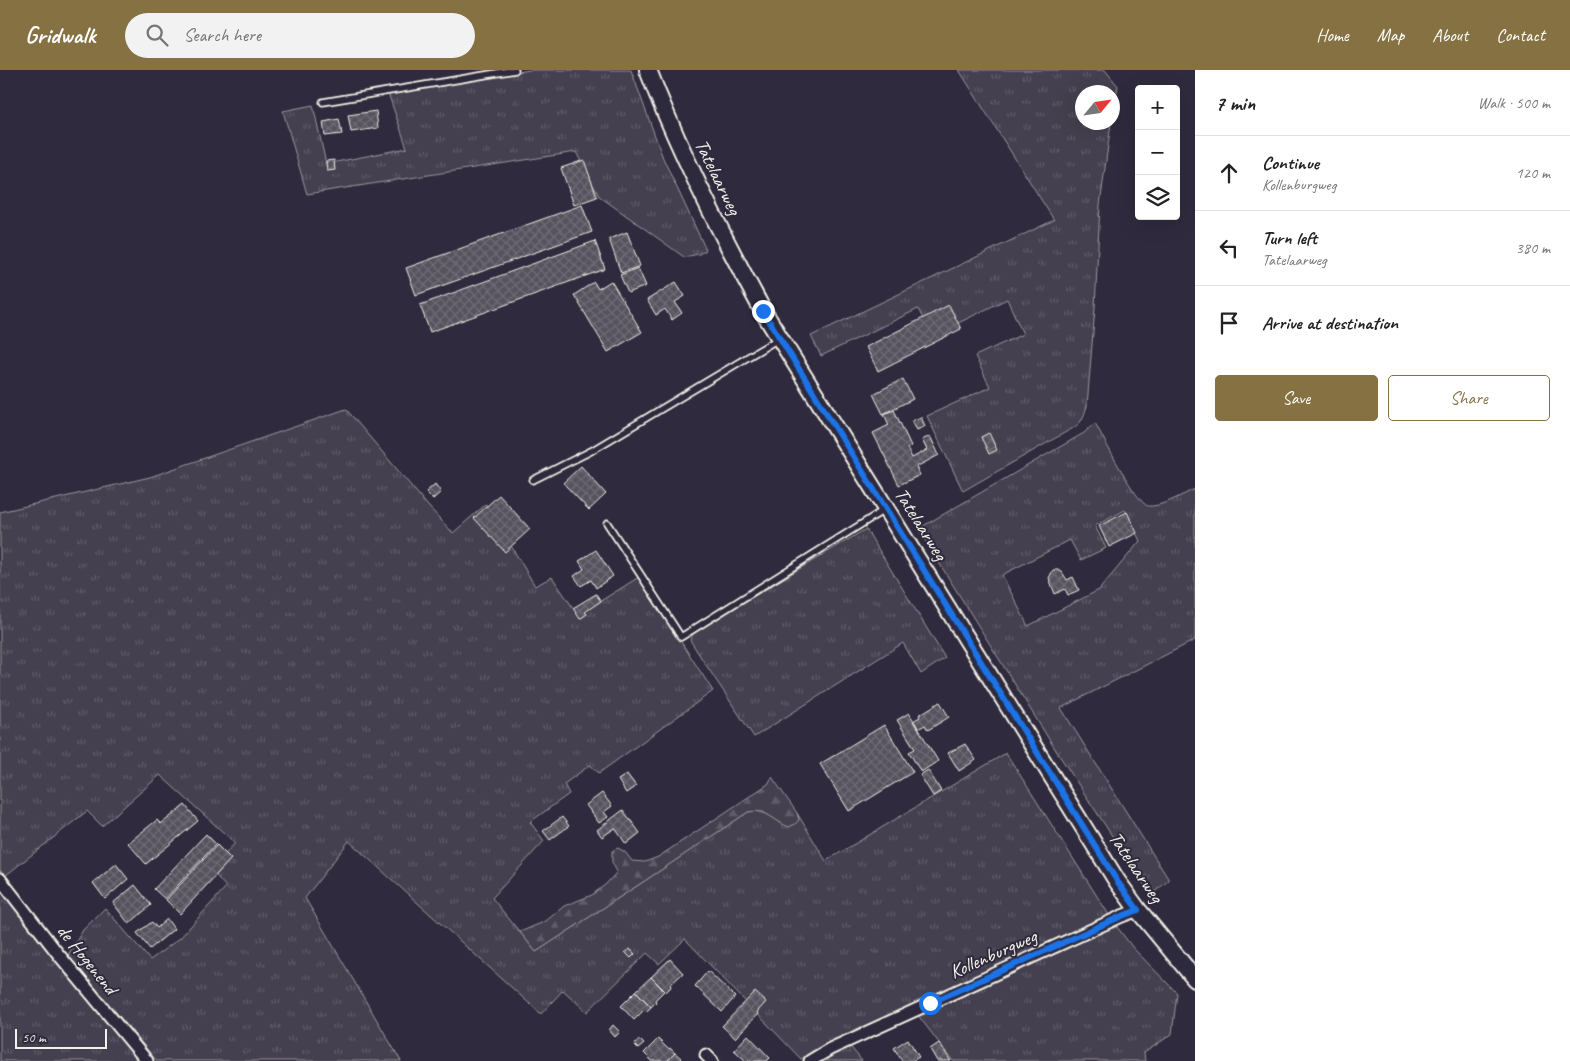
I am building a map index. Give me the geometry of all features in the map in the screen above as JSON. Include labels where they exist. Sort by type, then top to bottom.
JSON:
[{"type":"main road","name":"Tatelaarweg","points":[[648,70],[664,113],[693,177],[763,311],[1117,881],[1138,910],[1195,979]]},
{"type":"street","name":"de Hogenend","points":[[0,879],[59,955],[147,1061]]},
{"type":"street","name":"Kollenburgweg","points":[[810,1061],[830,1049],[1138,910]]},
{"type":"lane","points":[[323,102],[515,70]]},
{"type":"lane","points":[[532,480],[591,451],[780,338]]},
{"type":"lane","points":[[607,523],[681,637],[886,509]]},
{"type":"green space","points":[[530,70],[631,70],[663,158],[706,250],[699,254],[684,257],[599,196],[576,152],[307,194],[283,111],[313,105],[326,164],[407,148],[388,93]]},
{"type":"green space","points":[[959,70],[1105,70],[1117,85],[1075,85],[1075,130],[1110,130],[1100,205],[1095,308],[1087,406],[1084,416],[1075,427],[963,491],[927,416],[990,387],[975,356],[1023,334],[1007,299],[932,336],[918,309],[821,356],[811,336],[1054,220]]},
{"type":"green space","points":[[346,409],[453,533],[486,504],[535,586],[552,577],[578,615],[639,577],[713,691],[599,773],[590,765],[564,784],[569,794],[530,822],[544,841],[492,898],[536,952],[748,812],[762,812],[782,824],[799,820],[797,813],[826,861],[1006,753],[1109,915],[801,1059],[685,939],[659,964],[647,953],[587,1012],[563,990],[541,1014],[349,841],[305,898],[401,1061],[157,1061],[68,955],[83,930],[105,908],[150,960],[180,938],[226,887],[211,870],[235,843],[160,775],[102,826],[87,811],[5,876],[0,870],[0,512],[150,477]]},
{"type":"green space","points":[[1095,423],[1128,482],[1136,494],[1148,506],[1165,503],[1195,489],[1195,640],[1061,708],[1169,880],[1151,895],[1057,752],[918,529],[1084,433]],"holes":[[[1125,510],[1140,541],[1099,590],[1028,626],[1002,575],[1070,540],[1081,560],[1106,548],[1095,526]]]},
{"type":"green space","points":[[866,529],[945,658],[921,674],[903,643],[754,737],[690,640],[694,632]]},
{"type":"green space","points":[[772,777],[797,813],[799,820],[795,824],[789,827],[765,813],[748,812],[536,952],[520,932],[546,921],[564,906],[592,895],[606,884],[617,872],[612,862],[612,851],[618,848],[625,852],[632,861],[645,862],[658,857],[768,784]]},
{"type":"green space","points":[[0,886],[145,1061],[0,1061]]},
{"type":"green space","points":[[1114,923],[1133,948],[1177,993],[1172,1034],[1144,1053],[1145,1061],[953,1061],[917,1014]]},
{"type":"green space","points":[[849,1045],[862,1061],[816,1061]]},
{"type":"building","points":[[376,111],[378,128],[351,132],[348,115]]},
{"type":"building","points":[[339,119],[342,134],[325,136],[323,122]]},
{"type":"building","points":[[334,160],[335,170],[327,171],[326,161]]},
{"type":"building","points":[[584,160],[597,197],[574,205],[561,168]]},
{"type":"building","points":[[582,205],[592,232],[416,295],[406,268]]},
{"type":"building","points":[[627,232],[640,266],[621,273],[609,239]]},
{"type":"building","points":[[595,241],[605,269],[430,332],[420,305]]},
{"type":"building","points":[[638,268],[646,286],[628,293],[620,275]]},
{"type":"building","points":[[611,281],[642,332],[608,352],[574,295],[594,282],[598,289]]},
{"type":"building","points":[[676,282],[685,296],[675,302],[682,313],[672,320],[665,309],[656,315],[647,300]]},
{"type":"building","points":[[949,305],[961,329],[878,371],[866,347]]},
{"type":"building","points":[[903,379],[913,399],[883,414],[873,394]]},
{"type":"building","points":[[894,410],[911,446],[907,448],[912,458],[927,450],[922,440],[930,436],[939,455],[916,467],[920,475],[899,485],[873,433],[889,425],[884,414]]},
{"type":"building","points":[[921,417],[925,426],[917,430],[912,421]]},
{"type":"building","points":[[989,433],[997,450],[989,454],[981,437]]},
{"type":"building","points":[[581,466],[606,494],[589,510],[563,483]]},
{"type":"building","points":[[435,484],[441,492],[433,499],[426,492]]},
{"type":"building","points":[[499,495],[530,529],[505,552],[474,518]]},
{"type":"building","points":[[1127,512],[1137,533],[1109,547],[1099,526]]},
{"type":"building","points":[[596,550],[613,576],[596,588],[591,580],[581,586],[574,576],[584,569],[579,561]]},
{"type":"building","points":[[1053,570],[1062,572],[1067,580],[1073,577],[1079,590],[1068,595],[1065,589],[1055,594],[1049,578]]},
{"type":"building","points":[[596,594],[601,601],[585,612],[587,614],[580,619],[573,608]]},
{"type":"building","points":[[940,702],[949,717],[928,730],[925,725],[918,729],[913,721]]},
{"type":"building","points":[[909,713],[938,761],[921,772],[909,752],[915,749],[897,720]]},
{"type":"building","points":[[884,725],[913,772],[849,811],[820,764]]},
{"type":"building","points":[[965,744],[976,760],[959,771],[948,753]]},
{"type":"building","points":[[928,770],[941,791],[933,796],[920,775]]},
{"type":"building","points":[[627,774],[636,786],[626,793],[618,780]]},
{"type":"building","points":[[602,793],[612,806],[604,812],[608,817],[599,823],[586,805]]},
{"type":"building","points":[[185,805],[198,821],[146,864],[128,843],[157,820],[161,824]]},
{"type":"building","points":[[623,810],[640,833],[626,844],[615,828],[602,837],[597,830]]},
{"type":"building","points":[[562,817],[569,826],[550,840],[543,831]]},
{"type":"building","points":[[206,834],[216,844],[165,899],[154,889]]},
{"type":"building","points":[[217,845],[231,859],[180,914],[166,900]]},
{"type":"building","points":[[116,864],[128,879],[105,899],[93,883]]},
{"type":"building","points":[[135,885],[151,905],[129,924],[113,903]]},
{"type":"building","points":[[167,919],[174,929],[150,949],[137,933],[152,922],[157,928]]},
{"type":"building","points":[[630,949],[635,954],[631,958],[625,952]]},
{"type":"building","points":[[670,959],[683,973],[670,985],[671,987],[666,992],[651,977]]},
{"type":"building","points":[[708,971],[735,997],[722,1012],[695,986]]},
{"type":"building","points":[[651,977],[664,991],[651,1007],[636,991]]},
{"type":"building","points":[[636,991],[651,1007],[646,1012],[644,1010],[634,1020],[621,1006]]},
{"type":"building","points":[[755,992],[766,1002],[757,1012],[758,1014],[735,1038],[722,1026]]},
{"type":"building","points":[[613,1025],[620,1032],[615,1037],[609,1030]]},
{"type":"building","points":[[748,1035],[770,1058],[767,1061],[746,1061],[734,1050]]},
{"type":"building","points":[[639,1039],[644,1044],[638,1049],[634,1045]]},
{"type":"building","points":[[658,1039],[675,1053],[667,1061],[652,1061],[644,1053]]},
{"type":"building","points":[[908,1039],[919,1057],[912,1061],[902,1061],[894,1048]]},
{"type":"building","points":[[939,1043],[951,1061],[937,1061],[930,1049]]},
{"type":"building","points":[[675,1053],[681,1058],[680,1061],[667,1061]]},
{"type":"route","points":[[763,311],[1117,881],[1138,910],[930,1003]]}]
